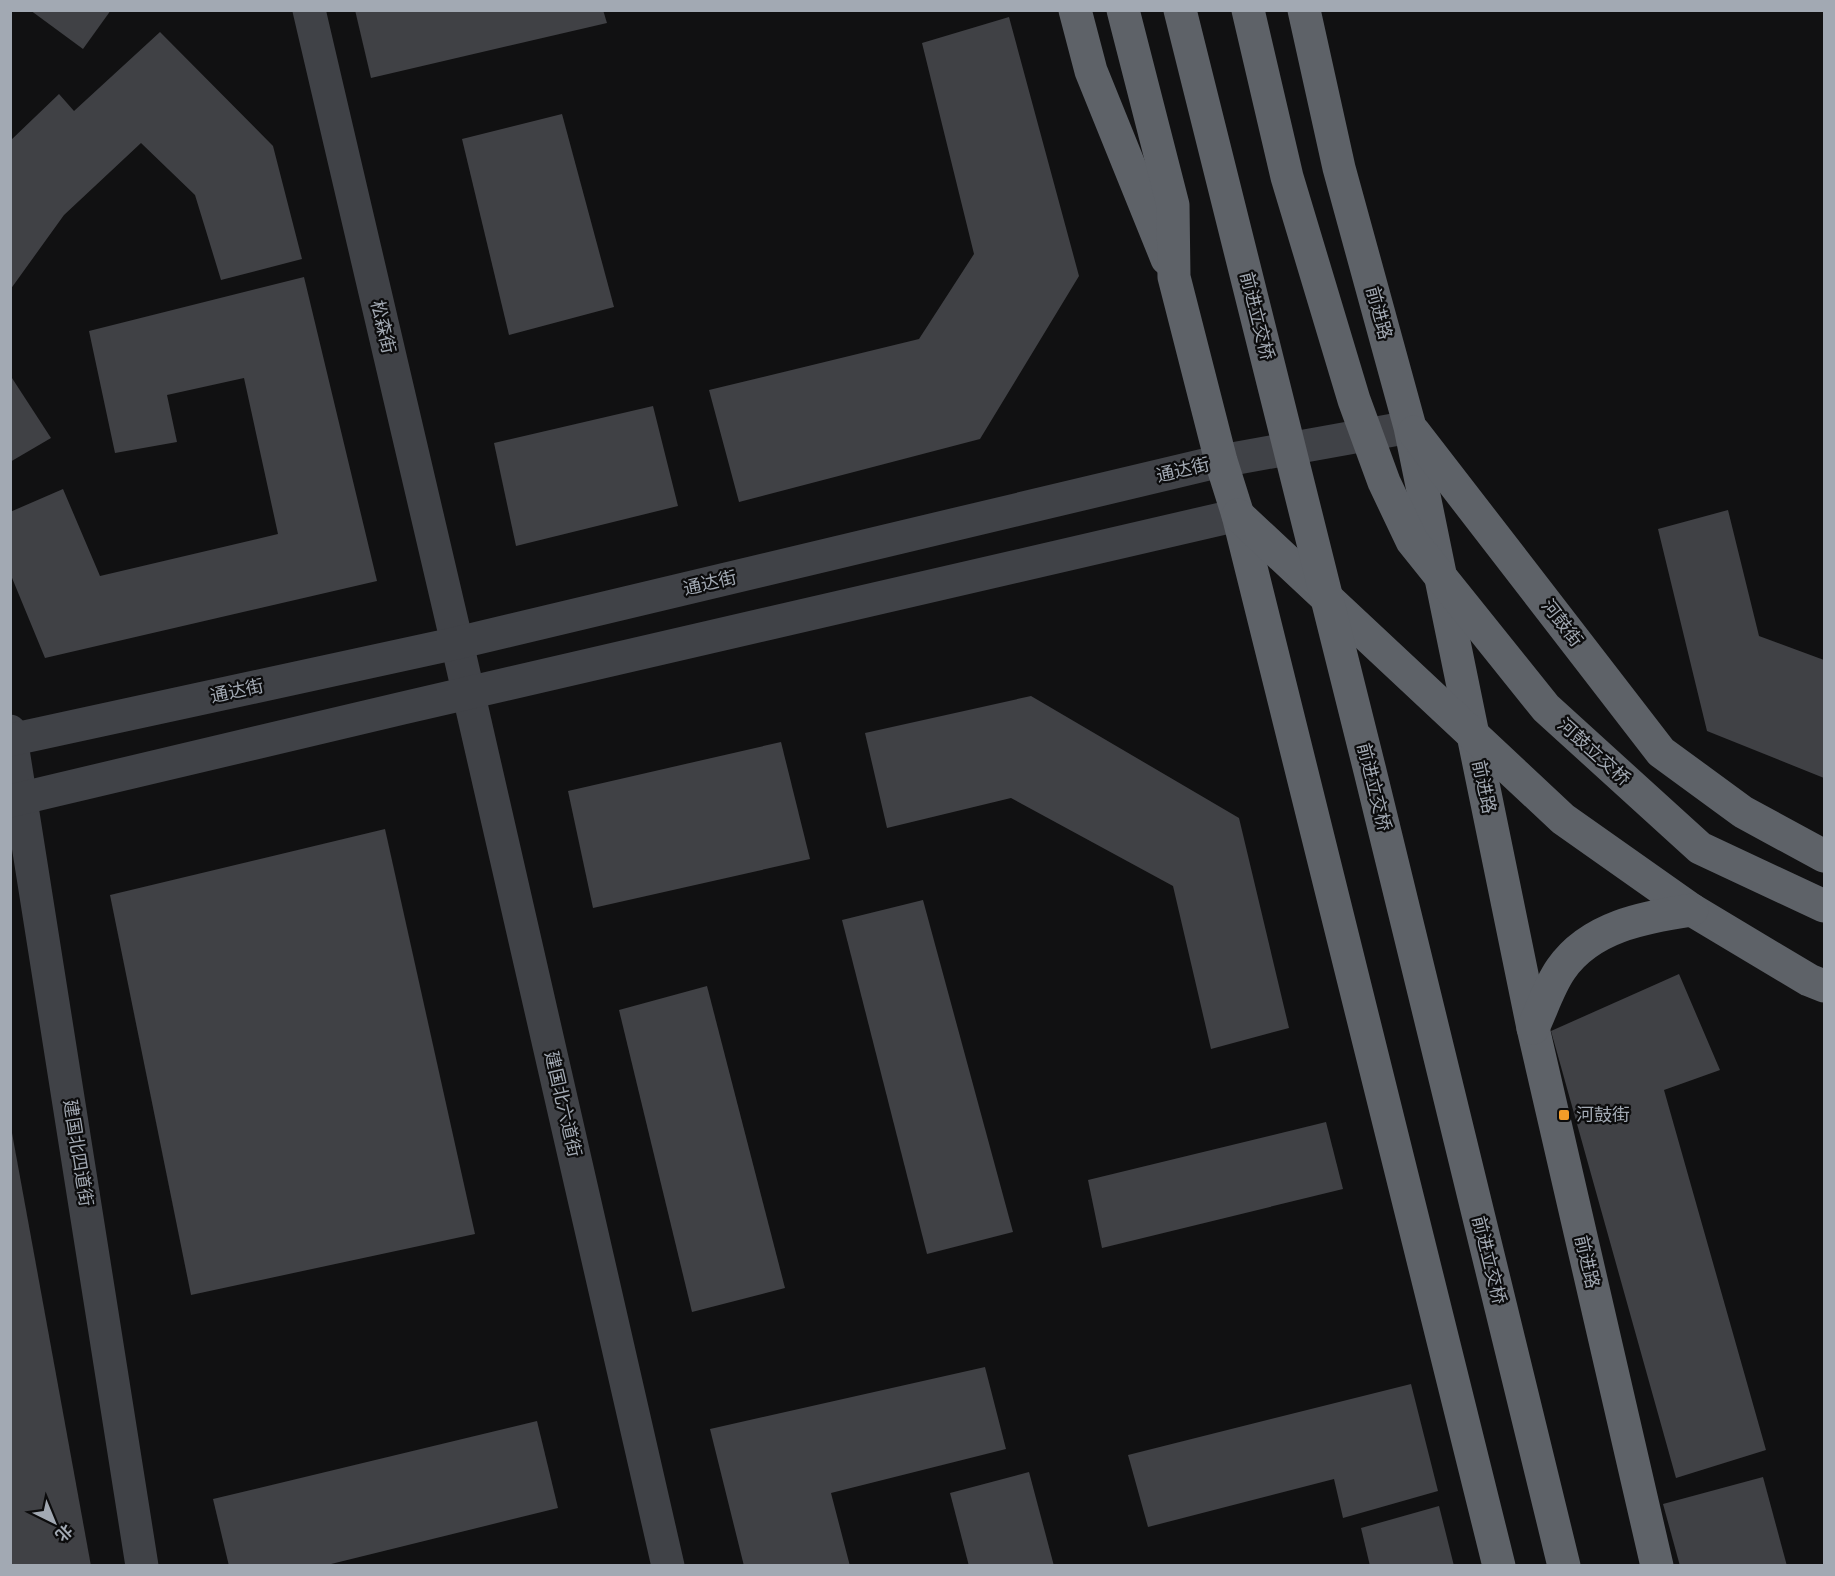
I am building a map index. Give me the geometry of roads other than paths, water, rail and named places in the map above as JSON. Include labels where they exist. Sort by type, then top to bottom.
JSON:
[{"type":"highway","points":[[1075,10],[1091,71],[1174,277],[1221,461],[1238,515],[1499,1566]]},
{"type":"highway","points":[[1123,10],[1173,205],[1174,277]]},
{"type":"highway","name":"前进立交桥","points":[[1180,10],[1370,771],[1564,1566]]},
{"type":"highway","name":"河鼓立交桥","points":[[1248,10],[1287,177],[1354,400],[1384,482],[1412,541],[1546,708],[1700,848],[1824,906]]},
{"type":"highway","name":"前进路","points":[[1304,10],[1339,168],[1410,427],[1533,1028],[1657,1566]]},
{"type":"highway","name":"河鼓街","points":[[1410,427],[1661,752],[1743,812],[1824,856]]},
{"type":"highway","points":[[1238,515],[1563,819],[1692,910],[1809,980],[1824,986]]},
{"type":"highway","points":[[1533,1028],[1560,970],[1581,945],[1611,929],[1641,919],[1692,910]]},
{"type":"main road","name":"松森街","points":[[309,10],[457,644]]},
{"type":"main road","name":"通达街","points":[[11,737],[457,644],[1221,461],[1410,427]]},
{"type":"main road","points":[[16,799],[1238,515]]},
{"type":"main road","name":"建国北六道街","points":[[457,644],[668,1566]]},
{"type":"main road","name":"建国北四道街","points":[[11,737],[16,799],[142,1566]]},
{"type":"place","name":"河鼓街","points":[[1564,1115]]}]
